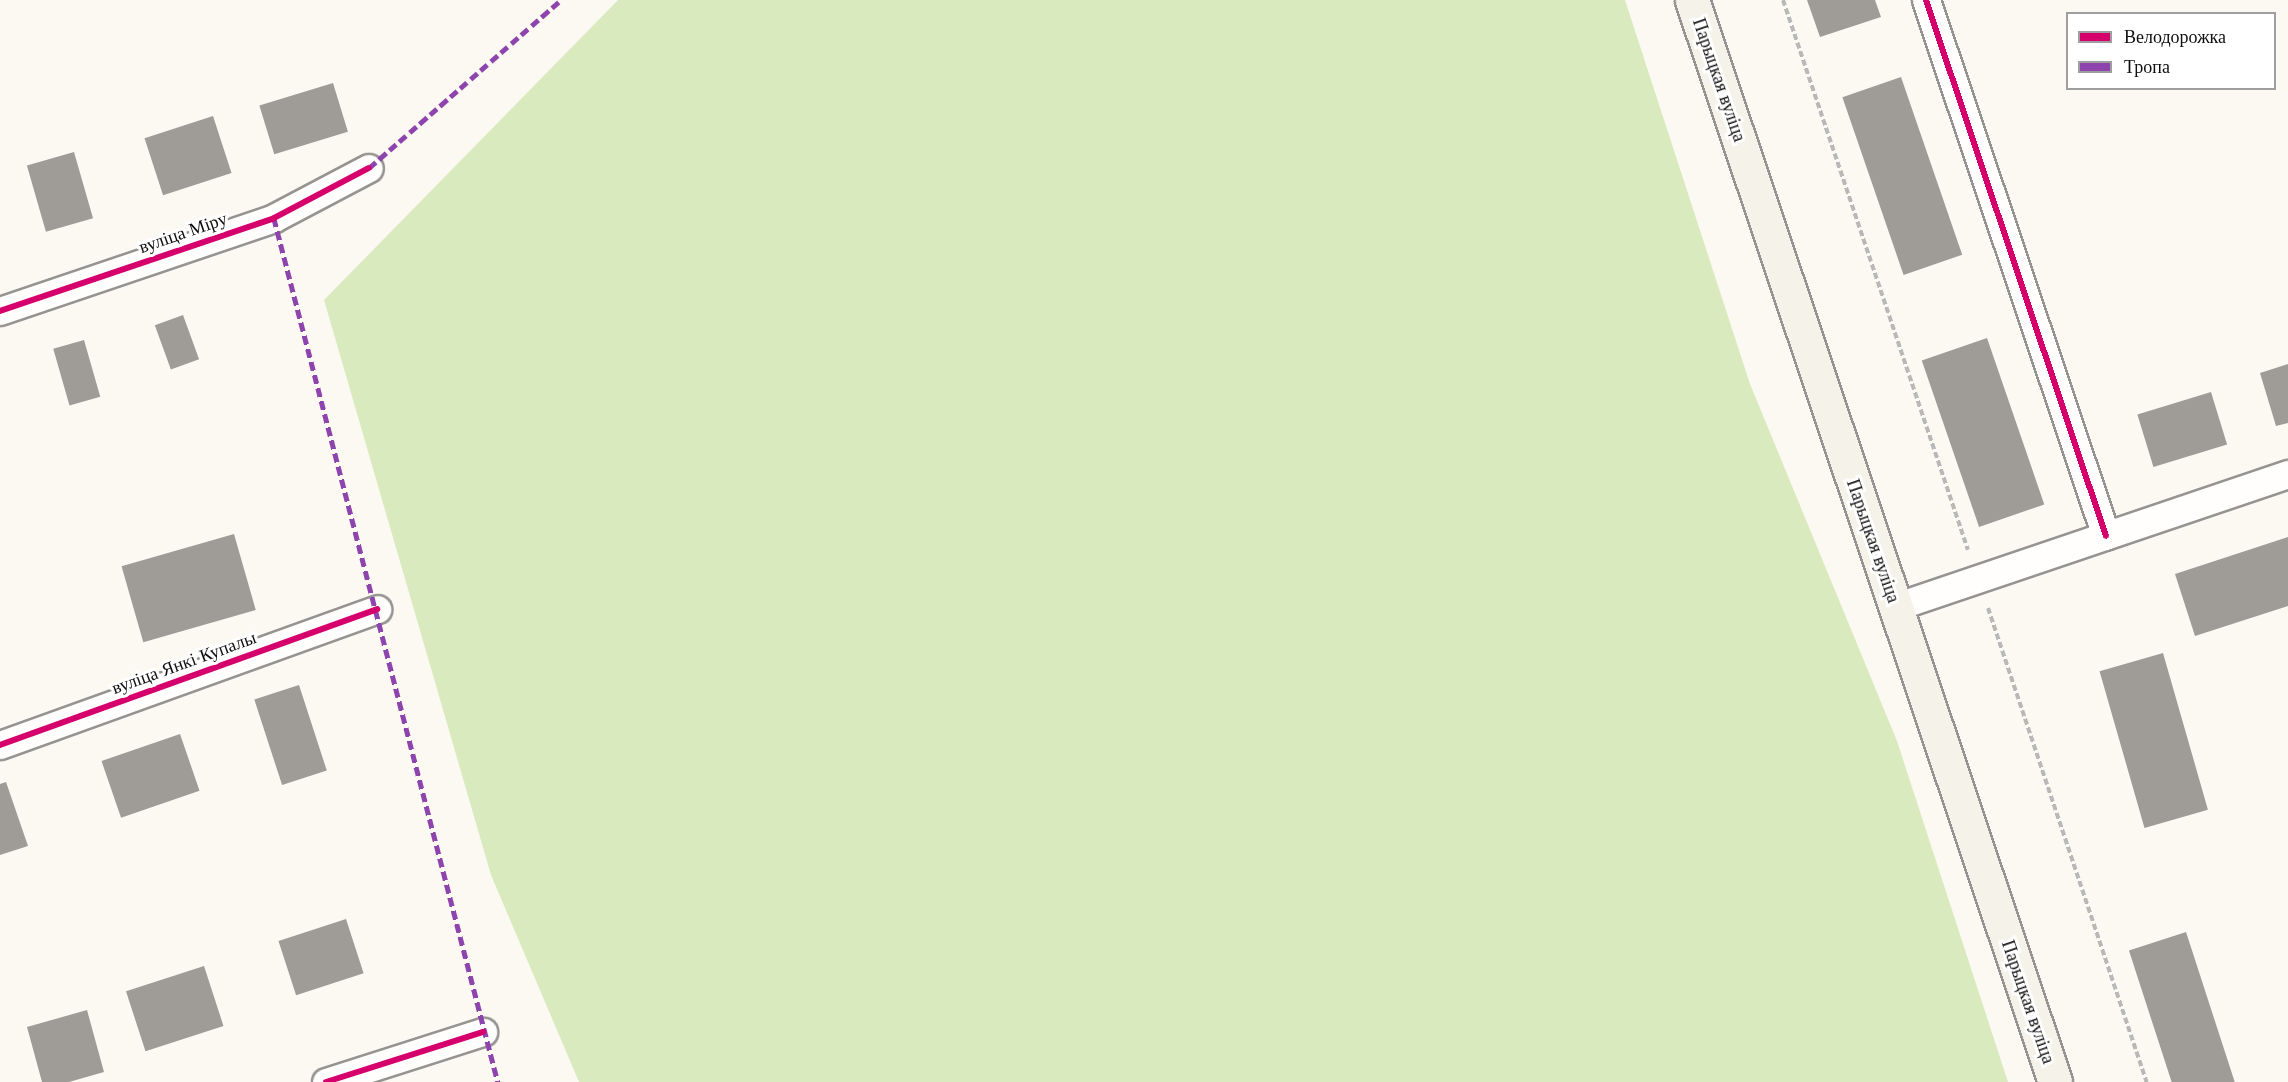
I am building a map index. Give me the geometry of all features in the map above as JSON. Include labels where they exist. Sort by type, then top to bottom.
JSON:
[{"type":"main road","name":"Парыцкая вуліца","points":[[1692,0],[2055,1082]]},
{"type":"street","points":[[1926,0],[2106,536]]},
{"type":"street","name":"вуліца Міру","points":[[0,311],[274,218],[369,168]]},
{"type":"street","points":[[1895,607],[2288,474]]},
{"type":"street","name":"вуліца Янкі Купалы","points":[[0,745],[377,609]]},
{"type":"street","points":[[326,1082],[483,1032]]},
{"type":"path","points":[[1783,0],[2147,1082]]},
{"type":"green space","points":[[618,0],[1625,0],[1750,384],[1897,741],[2008,1082],[579,1082],[491,875],[324,300]]},
{"type":"building","points":[[1807,0],[1875,0],[1881,17],[1820,37]]},
{"type":"building","points":[[1901,77],[1962,255],[1904,275],[1842,97]]},
{"type":"building","points":[[333,83],[348,132],[274,154],[259,106]]},
{"type":"building","points":[[213,116],[232,173],[163,195],[145,138]]},
{"type":"building","points":[[74,152],[93,218],[46,232],[27,166]]},
{"type":"building","points":[[183,315],[199,359],[171,369],[155,325]]},
{"type":"building","points":[[1987,338],[2044,504],[1979,527],[1922,360]]},
{"type":"building","points":[[84,340],[100,397],[70,406],[53,349]]},
{"type":"building","points":[[2288,364],[2288,423],[2276,426],[2260,373]]},
{"type":"building","points":[[2211,392],[2227,445],[2153,467],[2137,415]]},
{"type":"building","points":[[234,534],[256,610],[143,642],[122,566]]},
{"type":"building","points":[[2288,537],[2288,606],[2195,636],[2175,574]]},
{"type":"building","points":[[2163,653],[2208,810],[2144,828],[2100,671]]},
{"type":"building","points":[[299,685],[327,771],[282,785],[254,700]]},
{"type":"building","points":[[180,734],[200,791],[121,818],[102,761]]},
{"type":"building","points":[[6,782],[28,846],[0,855],[0,784]]},
{"type":"building","points":[[346,919],[364,973],[296,995],[278,941]]},
{"type":"building","points":[[2186,932],[2235,1082],[2172,1082],[2129,951]]},
{"type":"building","points":[[204,966],[223,1026],[145,1051],[126,991]]},
{"type":"building","points":[[87,1010],[104,1072],[69,1082],[42,1082],[27,1027]]},
{"type":"marked path","points":[[369,168],[561,0]]},
{"type":"marked path","points":[[274,218],[498,1082]]},
{"type":"cycle path","points":[[1926,0],[2106,536]]},
{"type":"cycle path","points":[[0,311],[274,218],[369,168]]},
{"type":"cycle path","points":[[0,745],[377,609]]},
{"type":"cycle path","points":[[326,1082],[483,1032]]}]
